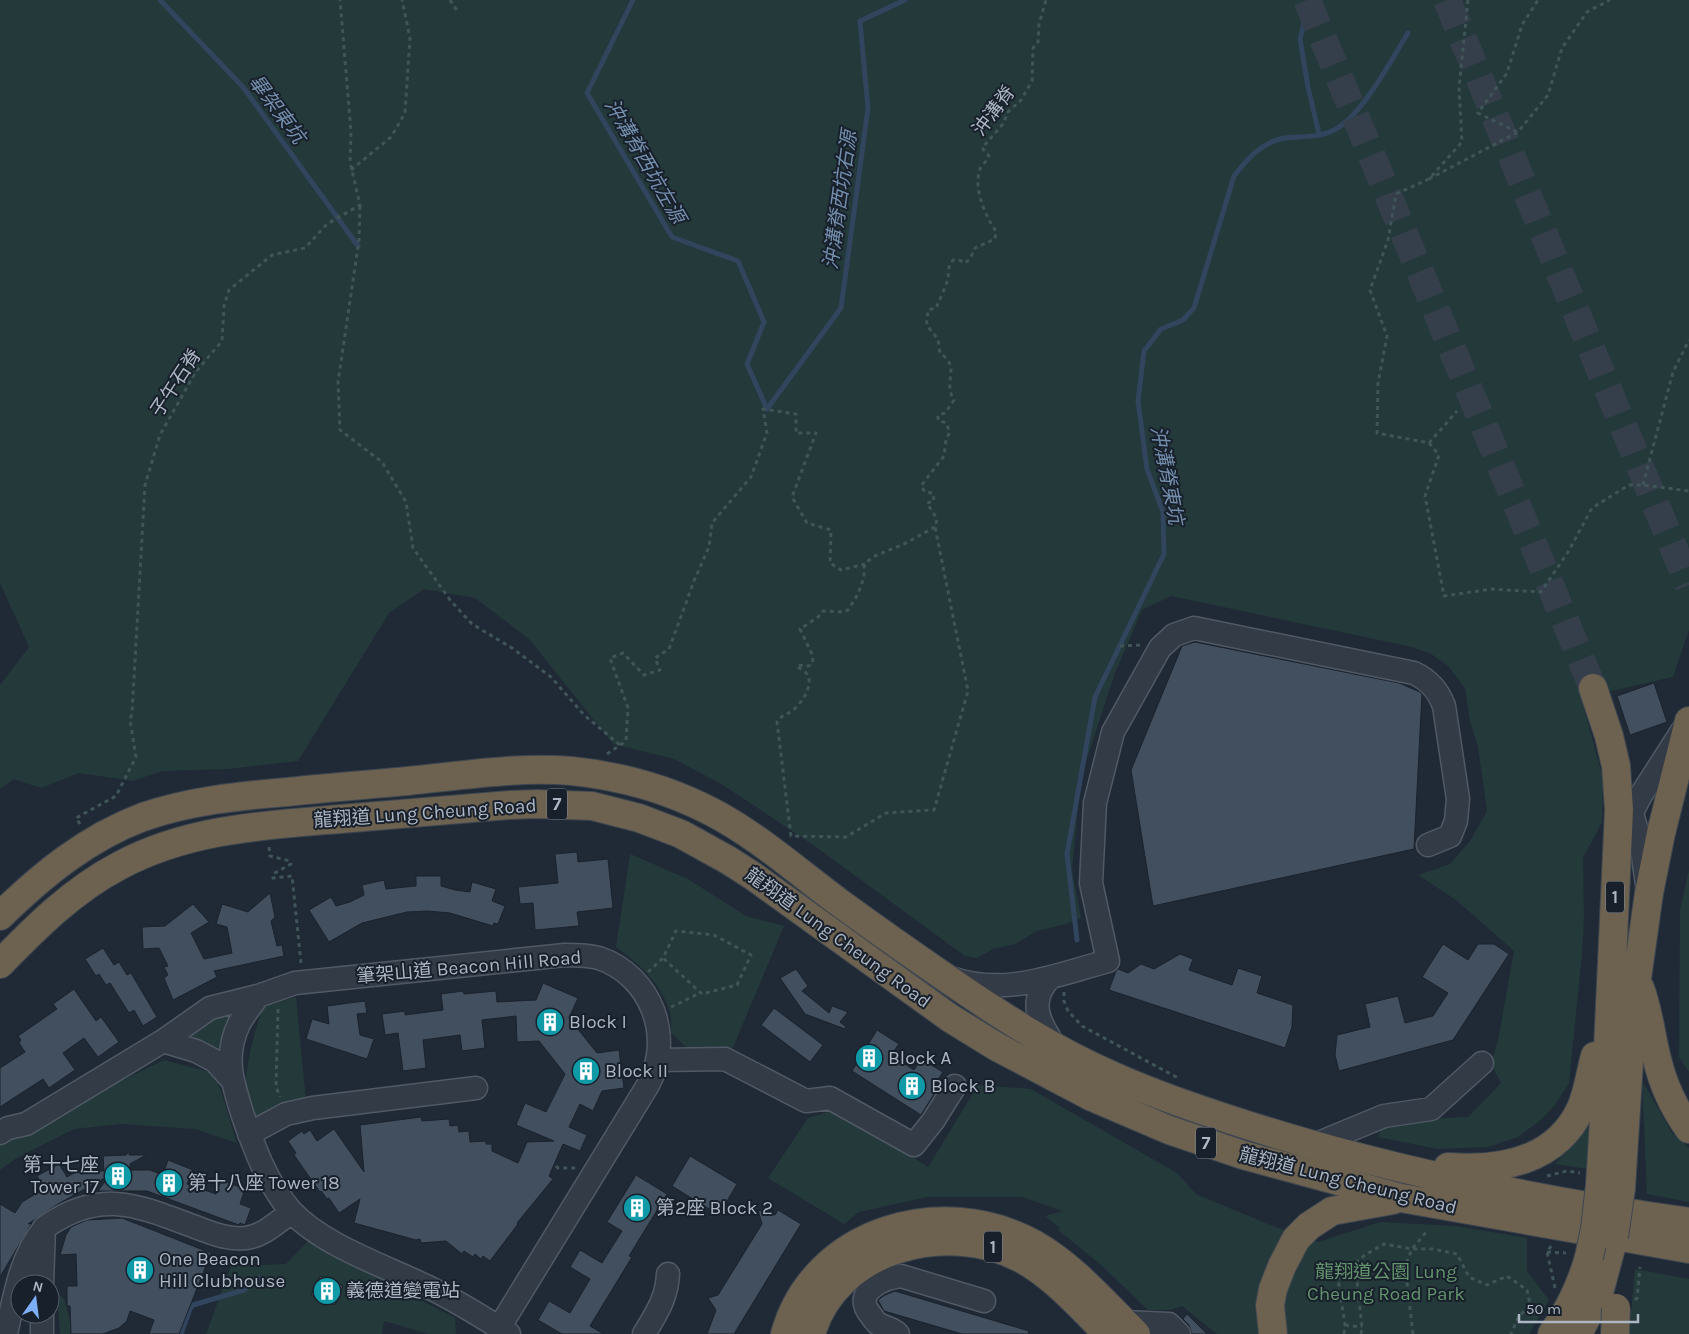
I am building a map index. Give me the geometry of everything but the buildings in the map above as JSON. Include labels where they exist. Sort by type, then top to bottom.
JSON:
[{"type":"highway","name":"1","points":[[1593,688],[1609,736],[1617,775],[1618,838],[1610,1017],[1616,1100]]},
{"type":"highway","name":"1","points":[[1597,1299],[1586,1268],[1592,1244],[1600,1182],[1632,1014],[1649,893],[1661,834],[1689,720]]},
{"type":"highway","name":"龍翔道 Lung Cheung Road","points":[[0,916],[38,881],[68,857],[93,841],[117,828],[164,811],[202,802],[246,795],[518,771],[568,771],[602,775],[676,795],[714,813],[748,834],[841,904],[1011,1021],[1057,1049],[1104,1072],[1171,1100],[1314,1145],[1402,1168],[1518,1194],[1689,1222]]},
{"type":"highway","name":"龍翔道 Lung Cheung Road","points":[[0,964],[51,914],[95,880],[142,855],[189,839],[278,824],[501,806],[537,804],[592,806],[616,811],[660,825],[702,844],[753,876],[950,1018],[1004,1052],[1092,1097],[1168,1130],[1217,1147],[1401,1198],[1689,1250]]},
{"type":"highway","points":[[1637,980],[1650,1018],[1656,1055],[1664,1082],[1673,1104],[1689,1129]]},
{"type":"highway","points":[[1402,1168],[1432,1166],[1482,1168],[1505,1166],[1536,1155],[1552,1145],[1572,1123],[1580,1110],[1596,1053],[1610,1017]]},
{"type":"highway","name":"1","points":[[1578,1334],[1597,1299],[1614,1237],[1600,1182]]},
{"type":"highway","points":[[1273,1334],[1270,1306],[1273,1289],[1296,1239],[1309,1226],[1332,1211],[1401,1198]]},
{"type":"highway","name":"1","points":[[785,1334],[792,1313],[802,1296],[814,1280],[836,1258],[854,1246],[883,1232],[919,1222],[937,1221],[965,1222],[992,1227],[1014,1234],[1034,1244],[1069,1269],[1122,1330]]},
{"type":"highway","name":"1","points":[[811,1334],[818,1314],[828,1296],[842,1282],[868,1262],[888,1252],[904,1247],[940,1241],[977,1243],[1023,1260],[1122,1330]]},
{"type":"highway","name":"1","points":[[1552,1334],[1562,1320],[1597,1299]]},
{"type":"street","points":[[1057,1049],[1044,1030],[1038,1013],[1037,1000],[1040,991],[1108,962],[1091,883],[1095,803],[1113,732],[1160,648],[1174,635],[1194,628],[1414,673],[1427,680],[1441,698],[1446,714],[1458,800],[1456,821],[1450,836],[1428,845]]},
{"type":"street","points":[[1618,838],[1632,811],[1689,720]]},
{"type":"street","points":[[1617,775],[1632,811],[1642,849],[1649,893]]},
{"type":"street","name":"筆架山道 Beacon Hill Road","points":[[0,1133],[8,1128],[26,1124],[163,1041],[210,1008],[258,996],[295,983],[565,955],[588,956],[604,960],[621,969],[644,993],[654,1012],[657,1023],[659,1037],[658,1060],[648,1085],[504,1331]]},
{"type":"street","points":[[941,974],[962,982],[990,987],[1058,982]]},
{"type":"street","points":[[258,996],[239,1025],[231,1052],[231,1079],[249,1134],[265,1174],[292,1212],[312,1228],[339,1245],[431,1288],[504,1331]]},
{"type":"street","points":[[163,1041],[196,1051],[215,1060],[231,1079]]},
{"type":"street","points":[[658,1060],[725,1059],[806,1101],[830,1098],[914,1145],[933,1121],[955,1086]]},
{"type":"street","points":[[1314,1145],[1384,1116],[1431,1109],[1482,1063]]},
{"type":"street","points":[[1092,1097],[1104,1072]]},
{"type":"street","points":[[249,1134],[286,1114],[313,1108],[476,1088]]},
{"type":"street","points":[[6,1334],[26,1259],[37,1237],[44,1228],[60,1216],[79,1208],[116,1203],[156,1212],[223,1237],[246,1238],[258,1235],[292,1212]]},
{"type":"street","points":[[42,1274],[44,1228]]},
{"type":"street","points":[[644,1334],[665,1297],[668,1274]]},
{"type":"street","points":[[898,1334],[896,1331],[877,1323],[865,1308],[865,1299],[869,1291],[877,1283],[891,1277],[901,1276],[984,1301]]},
{"type":"street","points":[[1122,1330],[1170,1324],[1180,1334]]},
{"type":"path","points":[[340,0],[351,132],[350,162],[360,205],[359,240],[338,382],[340,430],[382,462],[406,502],[413,548],[450,600],[472,624],[512,648],[551,676],[584,715],[620,746]]},
{"type":"path","points":[[352,170],[391,137],[405,113],[410,38],[402,0]]},
{"type":"path","points":[[450,0],[458,12]]},
{"type":"path","name":"沖溝脊","points":[[935,527],[937,519],[927,503],[934,501],[933,493],[925,492],[921,486],[944,456],[946,440],[950,432],[946,423],[938,420],[938,414],[945,414],[954,400],[949,393],[951,366],[946,356],[940,352],[938,341],[927,327],[928,311],[939,304],[947,281],[948,268],[953,260],[965,263],[970,259],[975,248],[995,240],[996,231],[983,206],[979,189],[980,169],[989,156],[982,148],[1003,124],[1008,112],[1021,100],[1032,81],[1033,48],[1039,39],[1039,24],[1046,0]]},
{"type":"path","points":[[1429,179],[1462,142],[1458,88],[1468,0]]},
{"type":"path","points":[[1518,132],[1478,113],[1506,72],[1522,25],[1538,0]]},
{"type":"path","points":[[1610,0],[1587,12],[1562,48],[1548,96],[1518,132],[1429,179],[1396,194],[1388,240],[1370,290],[1387,336],[1378,383],[1377,433],[1430,443],[1439,455],[1425,496],[1444,596],[1492,589],[1541,592],[1568,552],[1592,508],[1630,486],[1643,485],[1689,491]]},
{"type":"path","name":"子午石脊","points":[[82,827],[76,818],[116,796],[136,758],[130,720],[132,713],[141,536],[145,485],[160,435],[195,373],[222,340],[224,306],[229,290],[272,255],[305,248],[327,224],[360,205]]},
{"type":"path","points":[[1643,485],[1654,451],[1673,372],[1689,340]]},
{"type":"path","points":[[604,756],[626,742],[628,708],[610,658],[623,653],[644,675],[660,670],[655,658],[669,649],[694,581],[709,547],[712,523],[751,477],[767,433],[763,409],[796,414],[796,433],[816,433],[792,497],[807,523],[831,530],[830,563],[841,570],[866,564]]},
{"type":"path","points":[[1430,443],[1457,411]]},
{"type":"path","points":[[935,527],[968,691],[934,810],[886,813],[846,837],[791,836],[777,722],[781,716],[792,712],[808,688],[806,672],[798,667],[798,665],[809,666],[813,662],[812,654],[800,629],[818,617],[823,611],[842,612],[848,610],[858,594],[866,564],[875,556],[904,544],[935,527]]},
{"type":"path","points":[[1120,646],[1142,645]]},
{"type":"path","points":[[269,850],[270,856],[290,861],[290,864],[273,874],[273,878],[292,876],[302,966]]},
{"type":"path","points":[[646,975],[663,958],[676,931],[714,934],[751,955],[737,985],[700,993],[668,1008]]},
{"type":"path","points":[[663,958],[700,993]]},
{"type":"path","points":[[1058,982],[1068,1011],[1082,1026],[1178,1078]]},
{"type":"path","points":[[276,1087],[279,1010]]},
{"type":"path","points":[[556,1166],[558,1168],[584,1168]]},
{"type":"path","points":[[1567,1171],[1600,1182]]},
{"type":"path","points":[[1413,1334],[1404,1266],[1412,1249],[1428,1230]]},
{"type":"path","points":[[1344,1334],[1345,1325],[1338,1280],[1365,1255],[1384,1244],[1412,1249],[1433,1248],[1457,1254],[1469,1277],[1487,1285],[1508,1276],[1528,1290],[1530,1304],[1518,1318],[1511,1334]]},
{"type":"path","points":[[1547,1252],[1551,1246]]},
{"type":"path","points":[[1547,1252],[1597,1299]]},
{"type":"path","points":[[1547,1252],[1566,1253]]},
{"type":"path","points":[[1355,1263],[1362,1327],[1361,1334]]},
{"type":"path","points":[[1345,1325],[1362,1327]]},
{"type":"green space","points":[[0,0],[1689,0],[1689,630],[1673,677],[1581,698],[1603,778],[1602,822],[1583,858],[1584,919],[1582,954],[1569,1083],[1555,1105],[1541,1120],[1518,1137],[1488,1147],[1437,1149],[1378,1137],[1384,1121],[1468,1117],[1501,1083],[1491,1064],[1498,1040],[1514,951],[1456,900],[1418,875],[1450,864],[1470,841],[1487,811],[1478,747],[1470,721],[1465,688],[1448,666],[1431,654],[1412,647],[1171,596],[1142,610],[1115,673],[1081,777],[1072,870],[1081,918],[1066,924],[1037,931],[1015,944],[993,949],[977,958],[965,956],[816,847],[723,785],[674,759],[613,744],[529,639],[475,598],[424,589],[389,613],[298,761],[228,769],[162,771],[133,781],[79,773],[41,788],[14,779],[0,789],[0,685],[29,647],[0,583]]},
{"type":"green space","points":[[630,854],[688,879],[746,916],[784,926],[732,1050],[687,1048],[671,1033],[670,1013],[655,984],[633,960],[616,947]]},
{"type":"green space","points":[[1689,870],[1689,1072],[1679,1057],[1680,910]]},
{"type":"green space","points":[[296,997],[306,1100],[252,1126],[246,1102],[246,1075],[263,1007]]},
{"type":"green space","points":[[237,1006],[220,1055],[181,1035]]},
{"type":"green space","points":[[164,1060],[213,1073],[221,1091],[237,1143],[195,1129],[122,1124],[74,1129],[15,1159],[0,1170],[0,1140],[55,1120],[96,1093]]},
{"type":"green space","points":[[1642,1080],[1672,1133],[1689,1148],[1689,1202],[1647,1194]]},
{"type":"green space","name":"龍翔道公園 Lung Cheung Road Park","points":[[978,1085],[1031,1089],[1177,1173],[1196,1194],[1270,1225],[1318,1242],[1380,1222],[1456,1226],[1527,1238],[1527,1271],[1549,1300],[1529,1334],[1217,1334],[1182,1306],[1170,1310],[1148,1310],[1101,1265],[1058,1230],[1060,1228],[1045,1216],[1063,1211],[1022,1197],[927,1197],[859,1212],[844,1224],[768,1178],[808,1118],[839,1109],[928,1167]]},
{"type":"green space","points":[[1594,1118],[1588,1169],[1555,1164]]},
{"type":"green space","points":[[308,1241],[455,1318],[456,1334],[429,1334],[384,1321],[382,1334],[206,1334],[231,1266],[286,1264]]},
{"type":"green space","points":[[1635,1269],[1689,1279],[1689,1334],[1629,1334]]},
{"type":"green space","points":[[60,1296],[64,1299],[74,1334],[60,1334]]},
{"type":"waterway","name":"畢架東坑","points":[[160,0],[243,87],[358,246]]},
{"type":"waterway","name":"沖溝脊西坑左源","points":[[633,0],[587,93],[672,237],[738,261],[764,322],[747,364],[767,409]]},
{"type":"waterway","name":"沖溝脊西坑右源","points":[[767,409],[841,308],[868,108],[860,21],[905,0]]},
{"type":"waterway","points":[[1310,0],[1300,39],[1308,87],[1319,134]]},
{"type":"waterway","name":"沖溝脊東坑","points":[[1077,940],[1067,854],[1095,697],[1164,554],[1163,512],[1147,469],[1138,401],[1144,351],[1161,329],[1183,320],[1194,308],[1234,176],[1250,157],[1270,143],[1285,138],[1328,133],[1345,123],[1375,86],[1408,33]]},
{"type":"waterway","points":[[181,1334],[193,1305],[244,1290],[259,1278]]},
{"type":"tunnel","points":[[1307,0],[1593,688]]},
{"type":"tunnel","points":[[1447,0],[1689,585]]},
{"type":"place","name":"Block I","points":[[550,1022]]},
{"type":"place","name":"Block A","points":[[869,1058]]},
{"type":"place","name":"Block II","points":[[586,1071]]},
{"type":"place","name":"Block B","points":[[912,1086]]},
{"type":"place","name":"第十七座 Tower 17","points":[[118,1176]]},
{"type":"place","name":"第十八座 Tower 18","points":[[169,1183]]},
{"type":"place","name":"第2座 Block 2","points":[[637,1208]]},
{"type":"place","name":"One Beacon Hill Clubhouse","points":[[140,1270]]},
{"type":"place","name":"義德道變電站","points":[[327,1291]]}]
